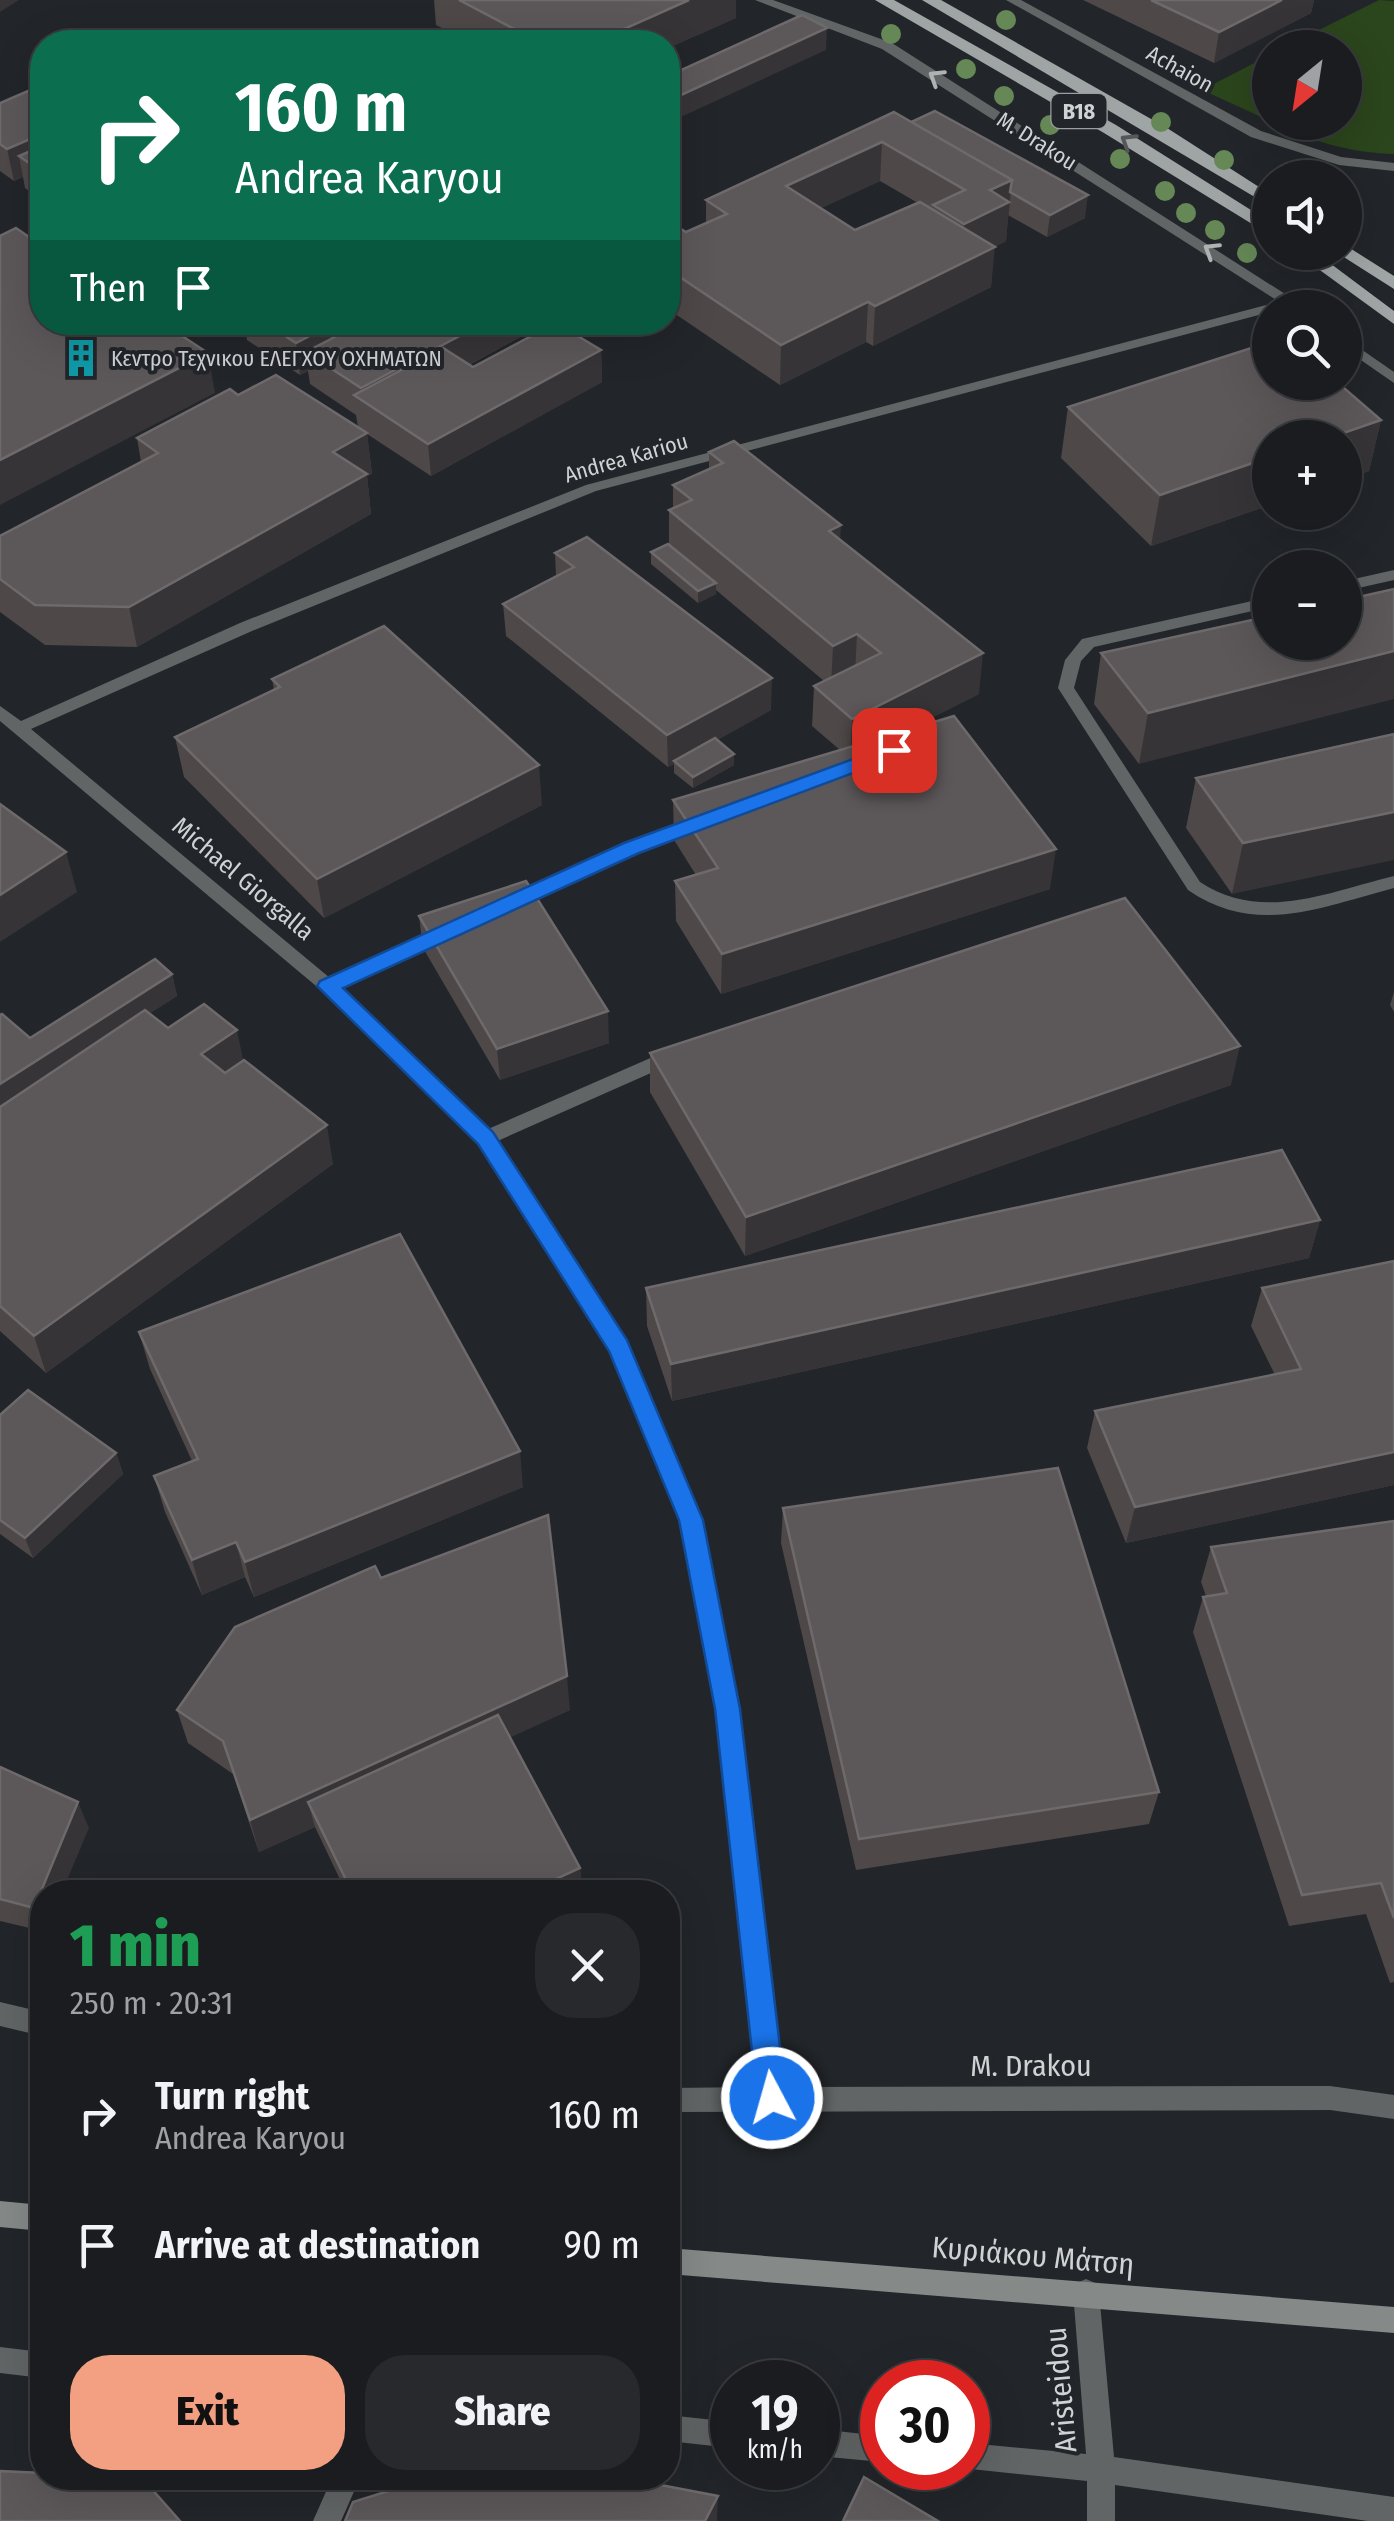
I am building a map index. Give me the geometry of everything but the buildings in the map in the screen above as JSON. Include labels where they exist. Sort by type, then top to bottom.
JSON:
[{"type":"main road","name":"B18","points":[[883,0],[1110,129],[1252,219]]},
{"type":"main road","name":"B18","points":[[930,0],[1160,132],[1252,190]]},
{"type":"main road","points":[[1362,262],[1394,284]]},
{"type":"main road","points":[[1327,270],[1394,319]]},
{"type":"main road","points":[[0,2214],[30,2217]]},
{"type":"main road","name":"Κυριάκου Μάτση","points":[[680,2261],[1394,2320]]},
{"type":"street","name":"M. Drakou","points":[[761,0],[887,46],[1273,290]]},
{"type":"street","name":"Achaion","points":[[1012,0],[1256,134],[1339,161],[1394,168]]},
{"type":"street","name":"Andrea Kariou","points":[[21,727],[246,627],[591,488],[1252,313]]},
{"type":"street","points":[[1362,355],[1394,379]]},
{"type":"street","points":[[1362,582],[1394,575]]},
{"type":"street","points":[[1252,606],[1088,643],[1073,660],[1066,688],[1194,886],[1208,899],[1231,909],[1265,912],[1394,882]]},
{"type":"street","name":"Michael Giorgalla","points":[[0,712],[328,986],[486,1138],[619,1347],[691,1520],[728,1709],[772,2098]]},
{"type":"street","points":[[328,986],[632,848],[725,813]]},
{"type":"street","points":[[486,1138],[696,1045]]},
{"type":"street","points":[[0,2014],[30,2021]]},
{"type":"street","name":"M. Drakou","points":[[680,2100],[1330,2098],[1394,2107]]},
{"type":"street","name":"Aristeidou","points":[[990,2459],[1101,2469],[1086,2292]]},
{"type":"street","points":[[0,2360],[30,2364]]},
{"type":"street","points":[[680,2429],[710,2432]]},
{"type":"street","points":[[1101,2521],[1101,2469],[1394,2511]]},
{"type":"street","points":[[327,2521],[341,2490]]},
{"type":"green space","points":[[1379,0],[1394,1],[1394,154],[1317,140],[1362,140],[1362,30],[1319,30]]},
{"type":"green space","points":[[1252,64],[1252,113],[1202,90]]},
{"type":"place","name":"Κεντρο Τεχνικου ΕΛΕΓΧΟΥ ΟΧΗΜΑΤΩΝ","points":[[81,358]]},
{"type":"route","points":[[772,2098],[728,1709],[691,1520],[619,1347],[486,1138],[328,986],[632,848],[894,750]]}]
